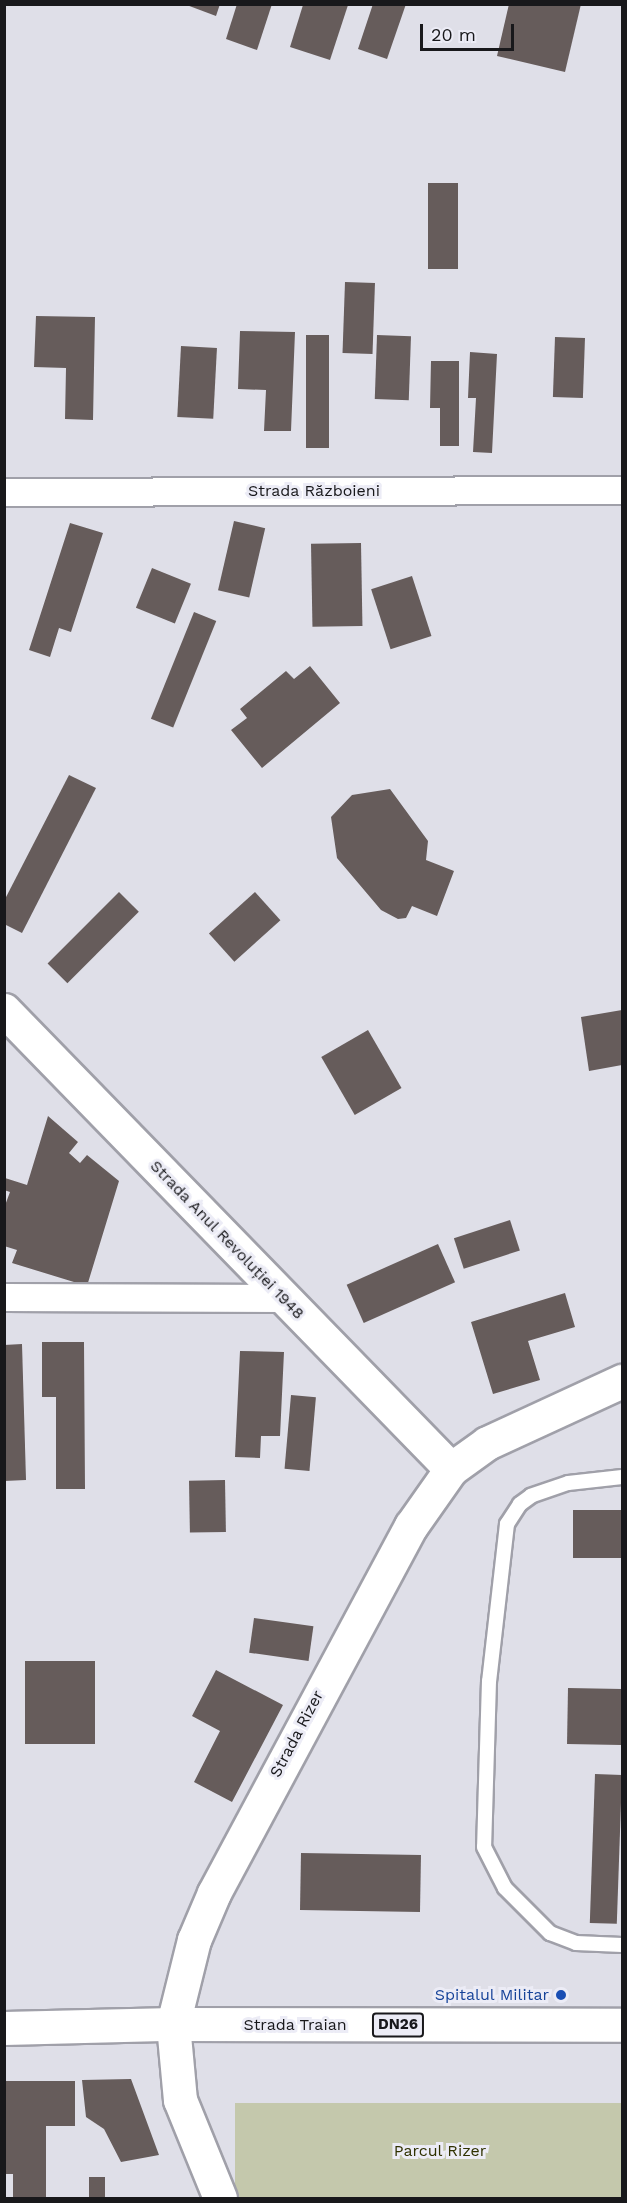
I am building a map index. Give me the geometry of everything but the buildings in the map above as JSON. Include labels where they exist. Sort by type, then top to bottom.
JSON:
[{"type":"street","name":"Strada Războieni","points":[[4,492],[622,490]]},
{"type":"street","name":"Strada Anul Revoluției 1948","points":[[4,1010],[451,1469]]},
{"type":"street","points":[[4,1297],[284,1298]]},
{"type":"street","name":"Strada Rizer","points":[[220,2199],[180,2100],[173,2024],[194,1940],[214,1893],[411,1526],[451,1469],[487,1443],[622,1381]]},
{"type":"street","name":"Strada Traian","points":[[4,2028],[173,2024],[622,2025]]},
{"type":"lane","points":[[622,1477],[568,1483],[531,1496],[520,1504],[507,1524],[489,1681],[484,1847],[505,1888],[544,1929],[576,1943],[622,1945]]},
{"type":"green space","name":"Parcul Rizer","points":[[235,2103],[622,2103],[622,2198],[235,2198]]},
{"type":"place","name":"Spitalul Militar","points":[[561,1995]]}]
